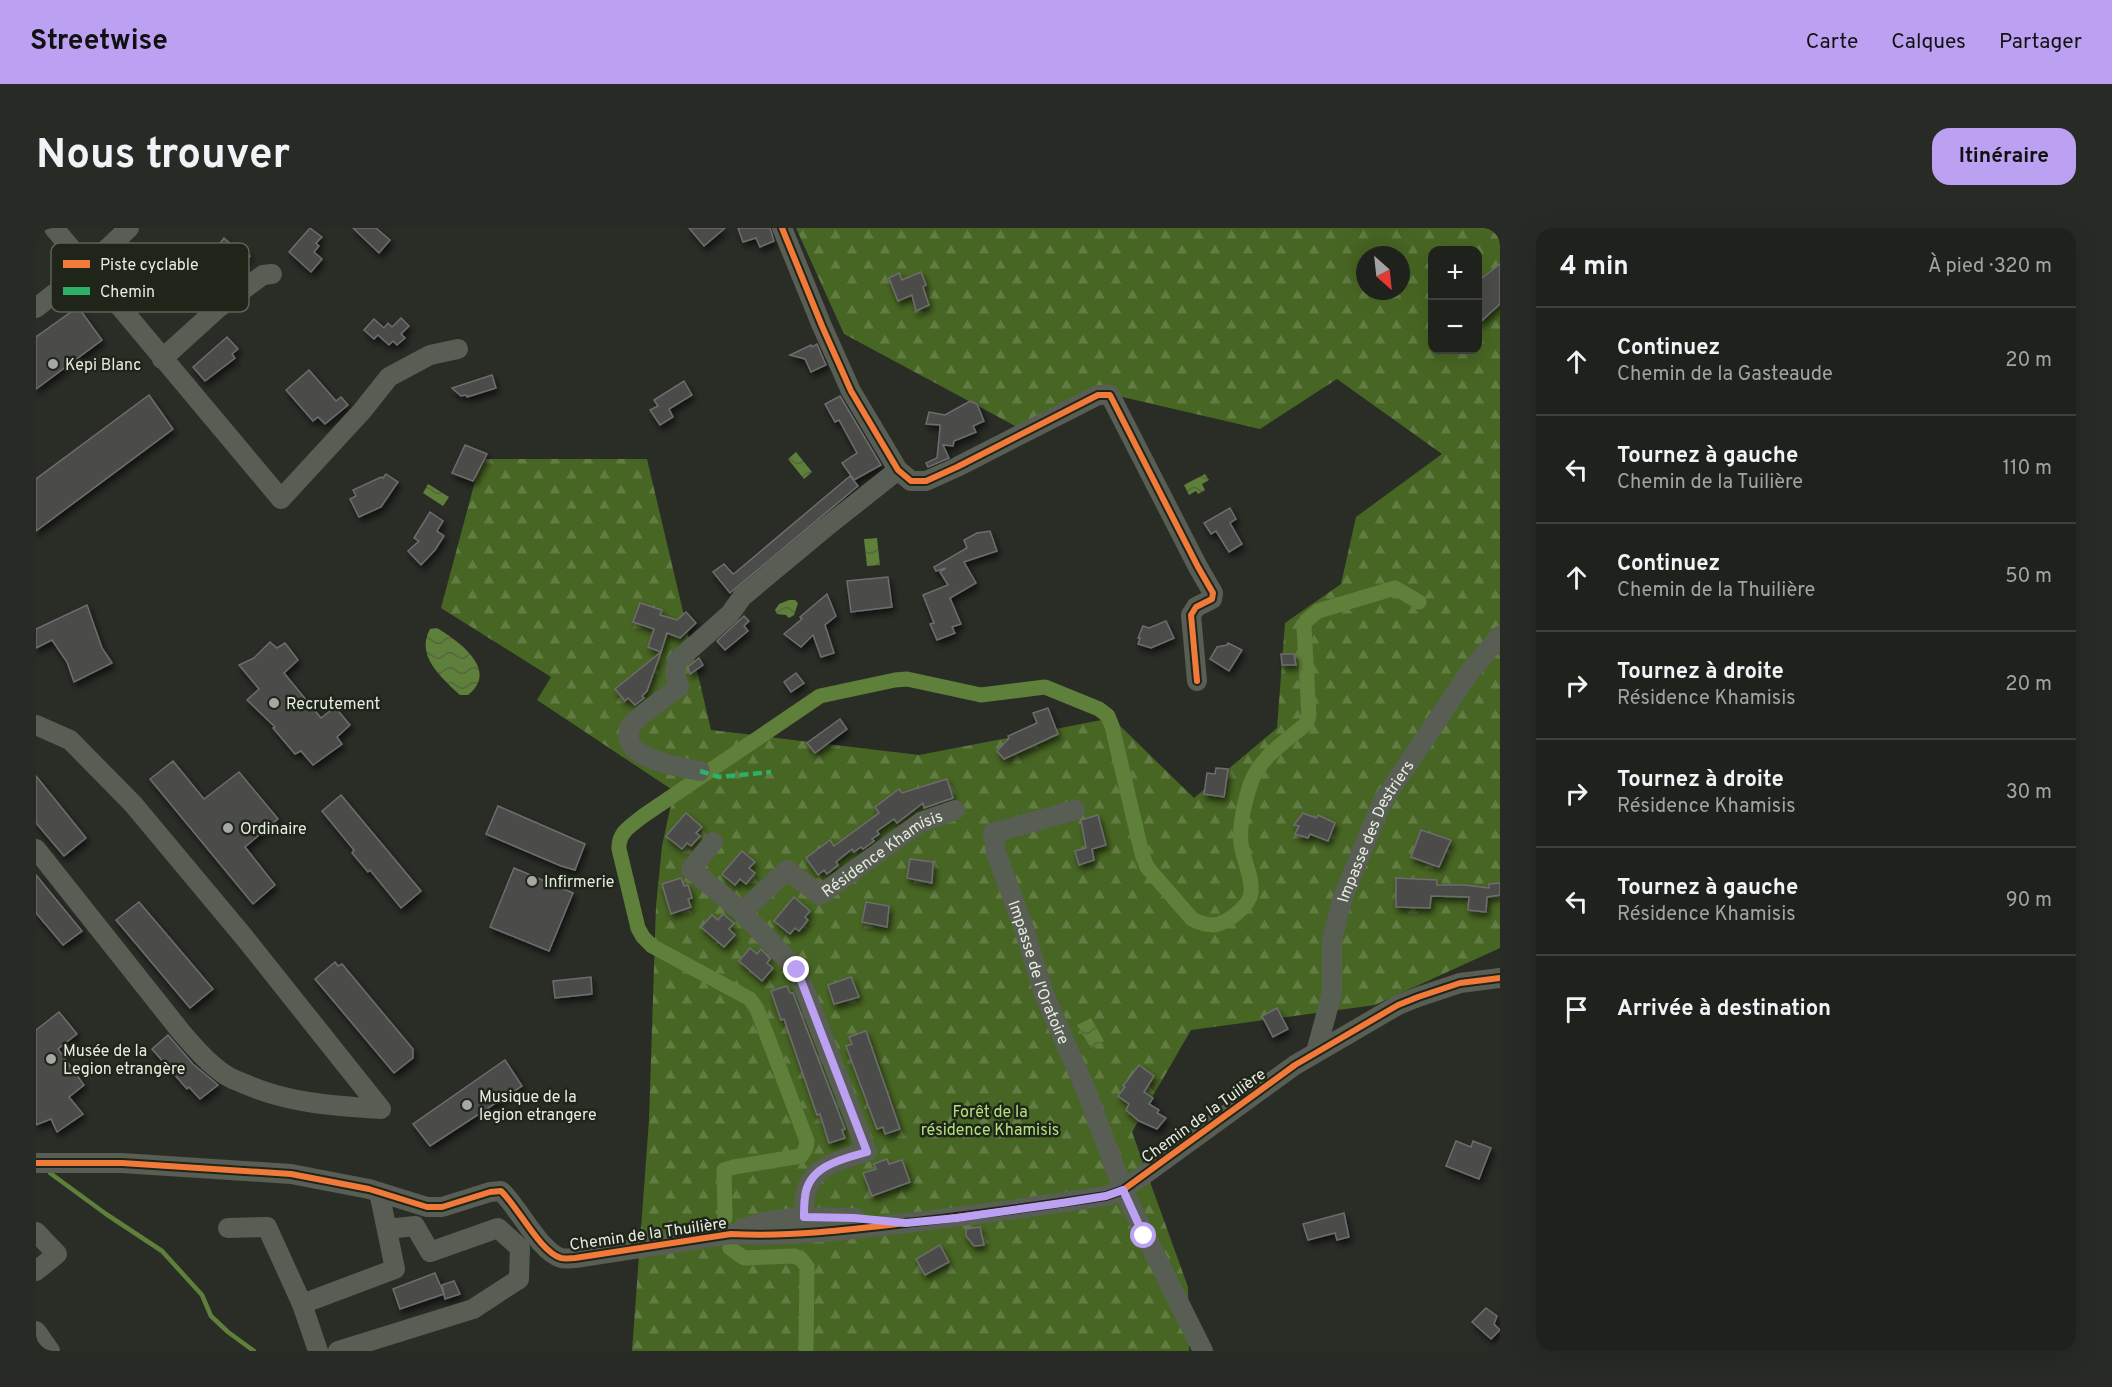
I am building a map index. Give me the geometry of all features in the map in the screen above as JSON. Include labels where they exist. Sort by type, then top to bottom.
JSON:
[{"type":"street","points":[[54,228],[66,243]]},
{"type":"street","points":[[113,243],[129,228]]},
{"type":"street","points":[[782,228],[851,391],[898,470],[911,481],[926,481],[1098,395],[1110,395],[1213,592],[1212,599],[1196,607],[1191,615],[1197,681]]},
{"type":"street","points":[[249,285],[263,275],[272,274]]},
{"type":"street","points":[[36,308],[51,296]]},
{"type":"street","points":[[124,312],[281,499],[362,411],[389,377],[430,355],[458,350]]},
{"type":"street","points":[[162,358],[214,312]]},
{"type":"street","points":[[700,771],[653,761],[633,748],[628,736],[632,724],[679,687],[675,673],[677,662],[730,614],[742,597],[898,470]]},
{"type":"street","name":"Impasse des Destriers","points":[[1316,1052],[1332,993],[1332,939],[1343,897],[1383,802],[1469,674],[1500,636]]},
{"type":"street","points":[[36,725],[70,740],[133,804],[244,937],[381,1109],[328,1106],[297,1100],[263,1092],[226,1076],[204,1059],[182,1033],[36,849]]},
{"type":"street","name":"Résidence Khamisis","points":[[742,912],[787,870],[820,895],[921,822],[955,810]]},
{"type":"street","name":"Impasse de l'Oratoire","points":[[1075,810],[993,833],[996,852],[1024,929],[1044,994],[1088,1095],[1123,1190]]},
{"type":"street","points":[[713,842],[691,869],[742,912],[797,970],[867,1152],[825,1166],[814,1177],[805,1195],[806,1225]]},
{"type":"street","name":"Chemin de la Tuilière","points":[[906,1223],[1062,1203],[1106,1196],[1123,1190],[1316,1052],[1398,1005],[1460,983],[1500,978]]},
{"type":"street","name":"Chemin de la Thuilière","points":[[36,1163],[122,1163],[291,1174],[379,1192],[415,1204],[442,1207],[490,1192],[501,1191],[511,1200],[544,1246],[552,1254],[562,1258],[575,1258],[731,1234],[765,1235],[806,1225],[854,1218],[906,1223]]},
{"type":"street","points":[[1123,1190],[1203,1351]]},
{"type":"street","points":[[302,1304],[395,1269],[379,1192]]},
{"type":"street","name":"Chemin de la Thuilière","points":[[731,1234],[772,1219],[806,1225]]},
{"type":"street","points":[[228,1228],[267,1227],[302,1304],[318,1351]]},
{"type":"street","points":[[338,1351],[473,1309],[519,1279],[520,1248],[498,1228],[430,1252],[415,1227],[387,1229]]},
{"type":"street","points":[[36,1232],[57,1254],[36,1271]]},
{"type":"street","points":[[36,1330],[50,1351]]},
{"type":"green space","name":"Forêt de la résidence Khamisis","points":[[796,228],[1500,228],[1500,948],[1375,1005],[1191,1030],[1132,1132],[1188,1287],[1189,1351],[632,1351],[649,1120],[656,906],[662,846],[674,791],[537,700],[551,677],[441,608],[481,459],[647,459],[711,730],[919,755],[1112,718],[1194,798],[1277,728],[1285,623],[1341,584],[1356,517],[1442,454],[1337,379],[1260,429],[1101,392],[1019,428],[844,334]]},
{"type":"water","points":[[796,452],[812,472],[804,479],[788,459]]},
{"type":"water","points":[[1205,474],[1209,480],[1202,484],[1205,490],[1189,495],[1184,485]]},
{"type":"water","points":[[428,484],[449,497],[443,506],[423,493]]},
{"type":"water","points":[[877,538],[880,565],[867,566],[864,539]]},
{"type":"water","points":[[795,600],[798,603],[794,615],[789,618],[786,615],[777,614],[775,610],[779,604]]},
{"type":"water","points":[[437,628],[465,649],[473,657],[478,667],[480,676],[477,686],[468,695],[460,695],[439,674],[428,657],[426,639],[430,629]]},
{"type":"water","points":[[1091,1018],[1104,1041],[1091,1048],[1077,1025]]},
{"type":"building","points":[[310,228],[322,237],[316,243],[319,246],[314,252],[322,259],[311,272],[289,252]]},
{"type":"building","points":[[353,228],[376,228],[390,240],[379,253]]},
{"type":"building","points":[[689,228],[725,228],[704,246]]},
{"type":"building","points":[[738,228],[770,228],[774,241],[760,247],[756,238],[743,242]]},
{"type":"building","points":[[224,238],[230,243],[220,243]]},
{"type":"building","points":[[1500,264],[1500,304],[1482,320],[1482,300],[1482,278]]},
{"type":"building","points":[[921,272],[929,305],[916,311],[912,295],[898,301],[889,278],[899,273],[902,280]]},
{"type":"building","name":"Kepi Blanc","points":[[71,312],[82,312],[102,340],[36,389],[36,337]]},
{"type":"building","points":[[401,318],[409,326],[401,334],[405,338],[397,345],[393,341],[389,345],[378,335],[374,339],[364,330],[374,319],[384,328],[388,323],[392,327]]},
{"type":"building","points":[[227,337],[238,349],[232,354],[235,358],[205,381],[193,367]]},
{"type":"building","points":[[817,344],[826,365],[811,372],[805,359],[790,355],[811,345],[812,347]]},
{"type":"building","points":[[309,370],[336,401],[341,397],[348,405],[325,424],[318,417],[313,421],[286,390]]},
{"type":"building","points":[[492,375],[496,388],[467,397],[466,395],[461,396],[452,388]]},
{"type":"building","points":[[684,381],[692,395],[669,409],[673,417],[660,425],[650,410],[658,406],[654,400]]},
{"type":"building","points":[[149,395],[173,429],[36,531],[36,479]]},
{"type":"building","points":[[840,396],[881,465],[854,480],[842,463],[857,453],[839,420],[835,422],[825,404]]},
{"type":"building","points":[[970,401],[977,404],[984,421],[973,426],[976,432],[954,441],[953,446],[943,445],[949,458],[928,467],[926,463],[937,458],[940,428],[940,425],[926,424],[929,412],[945,415]]},
{"type":"building","points":[[465,445],[487,454],[473,481],[452,473]]},
{"type":"building","points":[[386,474],[398,482],[381,507],[359,517],[350,499],[356,496],[353,490],[383,478]]},
{"type":"building","points":[[850,476],[858,486],[730,593],[713,572],[724,564],[733,574],[736,572]]},
{"type":"building","points":[[1230,508],[1236,519],[1230,523],[1242,544],[1229,552],[1216,531],[1211,534],[1204,523]]},
{"type":"building","points":[[430,512],[443,521],[437,531],[444,536],[421,565],[408,551],[419,541],[414,538]]},
{"type":"building","points":[[990,531],[997,551],[964,562],[976,583],[950,598],[961,624],[952,627],[955,633],[937,640],[930,624],[934,623],[923,595],[948,585],[940,572],[946,568],[936,571],[934,567],[967,548],[964,540],[977,533]]},
{"type":"building","points":[[888,577],[892,607],[851,612],[847,581]]},
{"type":"building","points":[[827,594],[836,616],[825,625],[834,653],[821,657],[813,635],[801,647],[784,634]]},
{"type":"building","points":[[640,603],[662,610],[660,615],[677,620],[686,612],[696,623],[680,638],[667,633],[661,652],[648,647],[654,629],[633,622]]},
{"type":"building","points":[[87,605],[102,648],[112,663],[74,682],[67,662],[52,640],[36,648],[36,629]]},
{"type":"building","points":[[744,616],[749,621],[744,626],[748,631],[725,650],[717,641]]},
{"type":"building","points":[[1166,621],[1174,638],[1151,648],[1138,644],[1143,626],[1149,628]]},
{"type":"building","name":"Recrutement","points":[[270,642],[277,648],[285,643],[298,660],[284,673],[321,718],[335,707],[350,725],[337,737],[342,744],[313,765],[301,751],[295,754],[273,728],[275,727],[247,700],[259,689],[239,665],[254,658]]},
{"type":"building","points":[[1228,643],[1242,650],[1229,671],[1210,659],[1217,647]]},
{"type":"building","points":[[661,652],[647,691],[642,696],[644,698],[635,705],[628,698],[625,701],[615,689]]},
{"type":"building","points":[[1281,654],[1294,654],[1296,665],[1282,665]]},
{"type":"building","points":[[699,658],[703,665],[690,674],[688,667]]},
{"type":"building","points":[[796,673],[804,683],[791,692],[784,682]]},
{"type":"building","points":[[1048,708],[1058,734],[1004,759],[997,751],[1009,738],[1008,736],[1037,723],[1033,713]]},
{"type":"building","points":[[840,719],[847,729],[815,753],[807,743]]},
{"type":"building","name":"Ordinaire","points":[[173,761],[204,799],[239,772],[278,819],[245,847],[275,885],[253,904],[150,779]]},
{"type":"building","points":[[1216,768],[1228,769],[1224,797],[1204,794],[1207,773],[1215,774]]},
{"type":"building","points":[[36,776],[86,838],[64,856],[36,823]]},
{"type":"building","points":[[947,779],[953,798],[924,808],[923,803],[897,823],[894,819],[877,831],[879,834],[872,839],[874,841],[863,849],[861,847],[854,852],[852,849],[836,862],[838,865],[827,874],[824,870],[818,875],[806,858],[830,840],[834,846],[879,813],[875,807],[899,789],[902,793]]},
{"type":"building","points":[[341,795],[421,891],[401,908],[370,870],[368,872],[352,853],[354,850],[322,811]]},
{"type":"building","points":[[498,806],[585,844],[575,870],[486,834]]},
{"type":"building","points":[[686,813],[702,827],[696,833],[700,836],[691,846],[687,843],[682,849],[666,836]]},
{"type":"building","points":[[1303,813],[1316,818],[1318,815],[1335,823],[1328,841],[1310,834],[1308,838],[1295,834],[1299,826],[1294,825]]},
{"type":"building","points":[[1098,815],[1106,845],[1092,849],[1094,860],[1079,865],[1075,851],[1086,848],[1081,820]]},
{"type":"building","points":[[1421,830],[1451,840],[1439,867],[1411,857]]},
{"type":"building","points":[[742,851],[755,862],[749,868],[755,873],[746,884],[740,879],[735,885],[722,874]]},
{"type":"building","points":[[910,859],[933,862],[932,883],[907,878]]},
{"type":"building","points":[[514,868],[573,893],[549,951],[490,927]]},
{"type":"building","points":[[36,875],[82,931],[63,945],[36,913]]},
{"type":"building","points":[[681,878],[684,886],[688,885],[692,898],[688,899],[691,907],[671,914],[662,884]]},
{"type":"building","points":[[1396,878],[1437,880],[1437,885],[1489,888],[1489,884],[1500,883],[1500,895],[1487,897],[1486,912],[1468,910],[1469,897],[1431,896],[1430,908],[1396,907]]},
{"type":"building","points":[[794,897],[810,911],[805,917],[808,920],[799,931],[795,928],[790,934],[774,921]]},
{"type":"building","points":[[139,902],[213,989],[190,1008],[116,920]]},
{"type":"building","points":[[866,902],[889,906],[887,927],[862,922]]},
{"type":"building","points":[[723,914],[734,923],[729,929],[735,935],[724,947],[701,927],[712,915],[718,920]]},
{"type":"building","points":[[750,948],[757,954],[761,949],[770,959],[767,963],[773,968],[762,981],[739,961]]},
{"type":"building","points":[[335,962],[338,966],[342,964],[413,1049],[413,1058],[394,1073],[315,979]]},
{"type":"building","points":[[591,977],[592,994],[555,998],[553,981]]},
{"type":"building","points":[[851,977],[859,997],[834,1004],[828,985]]},
{"type":"building","points":[[787,986],[790,993],[793,993],[845,1129],[842,1130],[845,1138],[829,1143],[820,1114],[817,1115],[784,1019],[781,1020],[771,991]]},
{"type":"building","points":[[1277,1008],[1288,1029],[1273,1037],[1262,1016]]},
{"type":"building","name":"Musée de la Legion etrangère","points":[[59,1012],[77,1034],[58,1049],[84,1085],[69,1097],[83,1114],[57,1132],[51,1119],[36,1125],[36,1030]]},
{"type":"building","points":[[866,1031],[900,1129],[885,1134],[883,1127],[877,1129],[846,1046],[852,1044],[849,1037]]},
{"type":"building","points":[[168,1035],[193,1064],[218,1085],[200,1099],[189,1087],[187,1089],[152,1049]]},
{"type":"building","name":"Musique de la legion etrangere","points":[[505,1060],[522,1086],[430,1146],[413,1124]]},
{"type":"building","points":[[1139,1065],[1154,1076],[1144,1092],[1153,1098],[1149,1104],[1159,1110],[1157,1113],[1166,1118],[1157,1129],[1139,1121],[1126,1110],[1129,1104],[1118,1096]]},
{"type":"building","points":[[1456,1141],[1471,1147],[1473,1141],[1491,1148],[1479,1179],[1446,1166]]},
{"type":"building","points":[[887,1159],[889,1164],[902,1160],[910,1182],[872,1196],[863,1173],[876,1169],[874,1164]]},
{"type":"building","points":[[1344,1213],[1349,1237],[1337,1240],[1335,1233],[1308,1240],[1303,1224]]},
{"type":"building","points":[[980,1227],[984,1245],[974,1246],[966,1236],[966,1229]]},
{"type":"building","points":[[940,1245],[949,1262],[925,1275],[916,1259]]},
{"type":"building","points":[[435,1273],[444,1294],[400,1309],[393,1289]]},
{"type":"building","points":[[454,1281],[460,1294],[445,1299],[442,1285]]},
{"type":"building","points":[[1486,1308],[1497,1316],[1494,1324],[1500,1330],[1491,1339],[1472,1322]]},
{"type":"waterway","points":[[725,1218],[724,1170],[801,1156],[807,1141],[757,1009],[750,999],[652,946],[643,937],[638,928],[619,849],[621,838],[630,826],[820,696],[907,679],[981,695],[1045,687],[1099,709],[1108,716],[1147,867],[1192,919],[1208,924],[1219,924],[1242,909],[1251,893],[1251,881],[1242,850],[1241,829],[1252,780],[1268,756],[1306,724],[1309,716],[1304,627],[1306,621],[1318,611],[1395,588],[1419,602]]},
{"type":"waterway","points":[[50,1173],[162,1251],[202,1295],[211,1316],[254,1351]]},
{"type":"waterway","points":[[730,1248],[744,1258],[794,1256],[801,1259],[807,1267],[806,1351]]},
{"type":"marked path","points":[[700,771],[719,777],[771,772]]},
{"type":"cycle path","points":[[782,228],[851,391],[898,470],[911,481],[926,481],[1098,395],[1110,395],[1213,593],[1212,599],[1196,607],[1191,615],[1197,681]]},
{"type":"cycle path","points":[[36,1163],[122,1163],[291,1174],[369,1189],[427,1207],[442,1207],[490,1192],[501,1191],[545,1247],[561,1258],[575,1258],[731,1234],[775,1235],[818,1232],[955,1217],[1106,1196],[1123,1190],[1295,1065],[1398,1005],[1460,983],[1500,978]]},
{"type":"place","name":"Kepi Blanc","points":[[53,364]]},
{"type":"place","name":"Recrutement","points":[[274,703]]},
{"type":"place","name":"Ordinaire","points":[[228,828]]},
{"type":"place","name":"Infirmerie","points":[[532,881]]},
{"type":"place","name":"Musée de la Legion etrangère","points":[[51,1059]]},
{"type":"place","name":"Musique de la legion etrangere","points":[[467,1105]]},
{"type":"route","points":[[797,970],[867,1152],[825,1166],[814,1177],[805,1195],[804,1217],[854,1218],[906,1223],[1062,1203],[1106,1196],[1123,1190],[1144,1236]]}]
